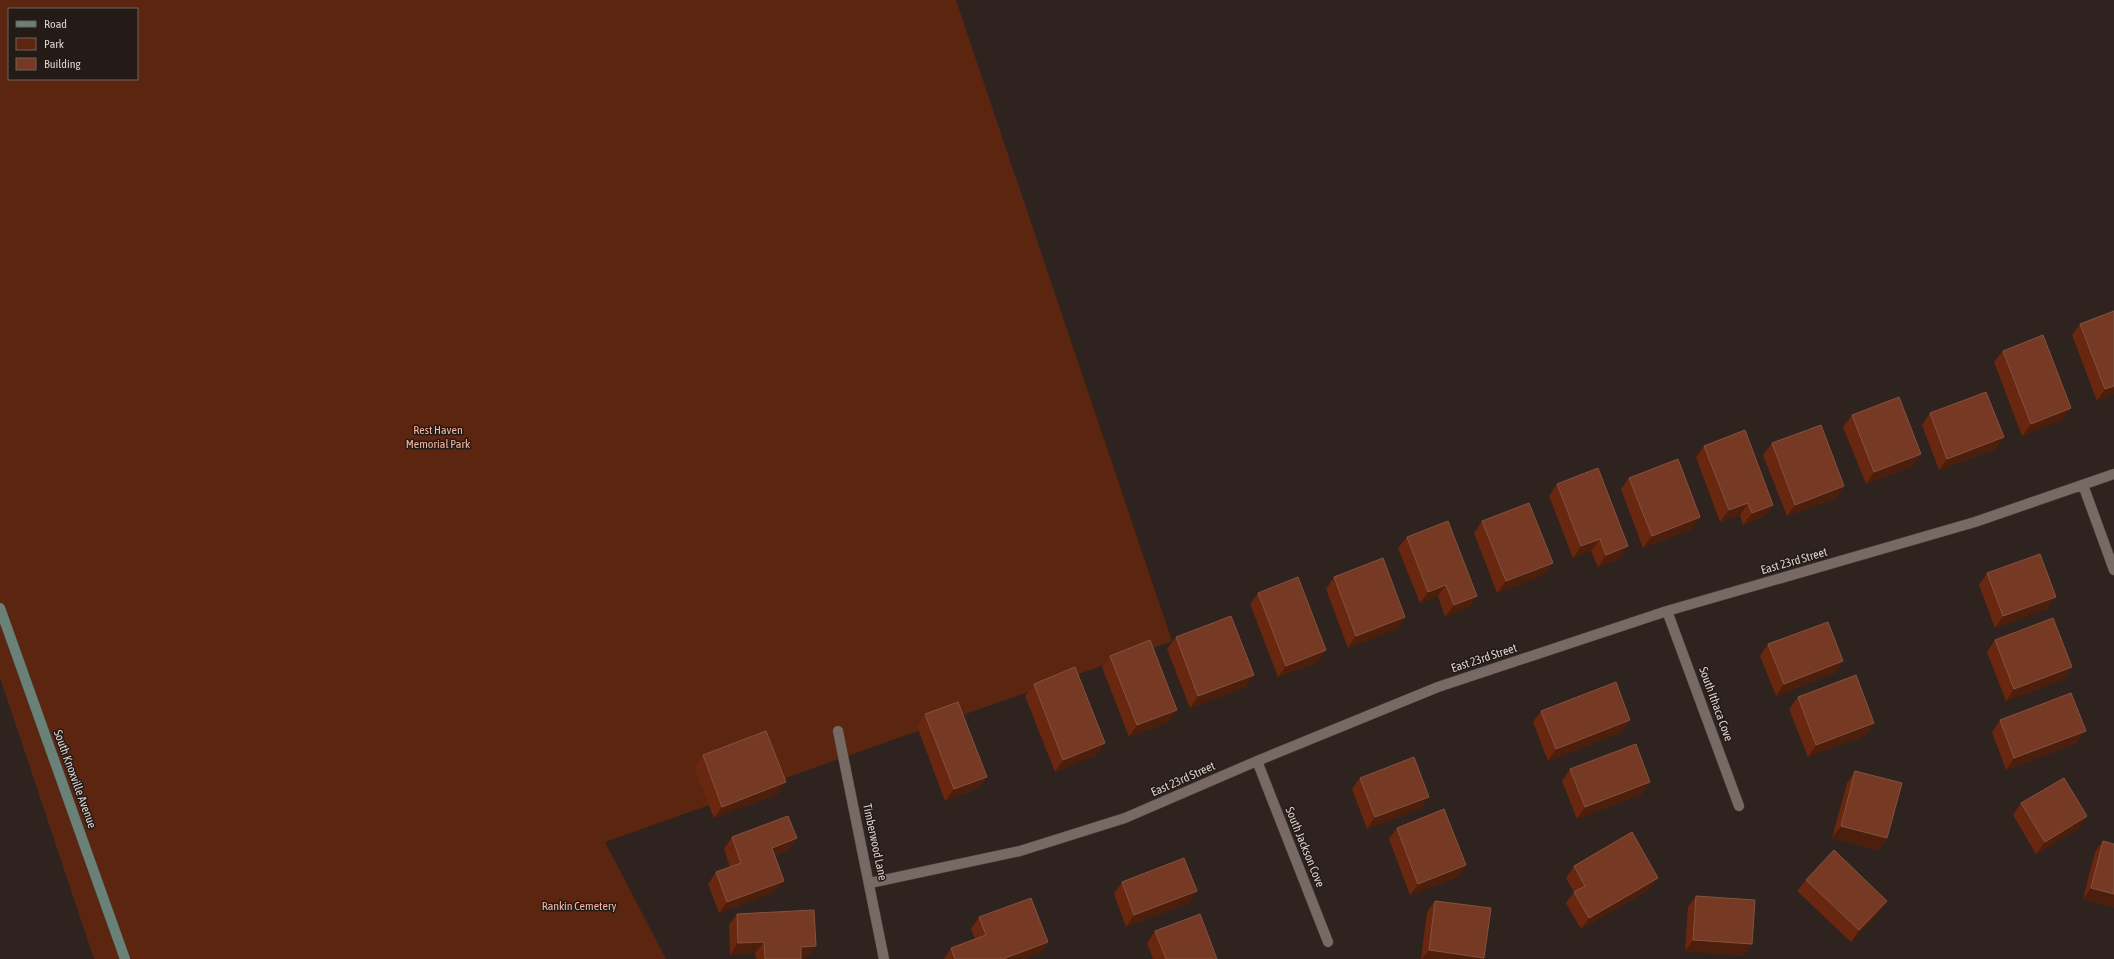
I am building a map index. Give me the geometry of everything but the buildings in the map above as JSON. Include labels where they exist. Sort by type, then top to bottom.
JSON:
[{"type":"main road","name":"South Knoxville Avenue","points":[[0,608],[125,959]]},
{"type":"street","name":"East 23rd Street","points":[[870,883],[1020,851],[1125,818],[1257,761],[1438,687],[1667,611],[1975,522],[2114,474]]},
{"type":"street","points":[[2082,485],[2114,570]]},
{"type":"street","name":"South Ithaca Cove","points":[[1667,611],[1740,806]]},
{"type":"street","name":"Timberwood Lane","points":[[838,731],[870,883],[884,959]]},
{"type":"street","name":"South Jackson Cove","points":[[1257,761],[1328,942]]},
{"type":"green space","name":"Rest Haven Memorial Park","points":[[0,0],[956,0],[1172,641],[605,842],[666,959],[94,959],[0,678]]},
{"type":"park label","name":"Rankin Cemetery","points":[[579,906]]}]
